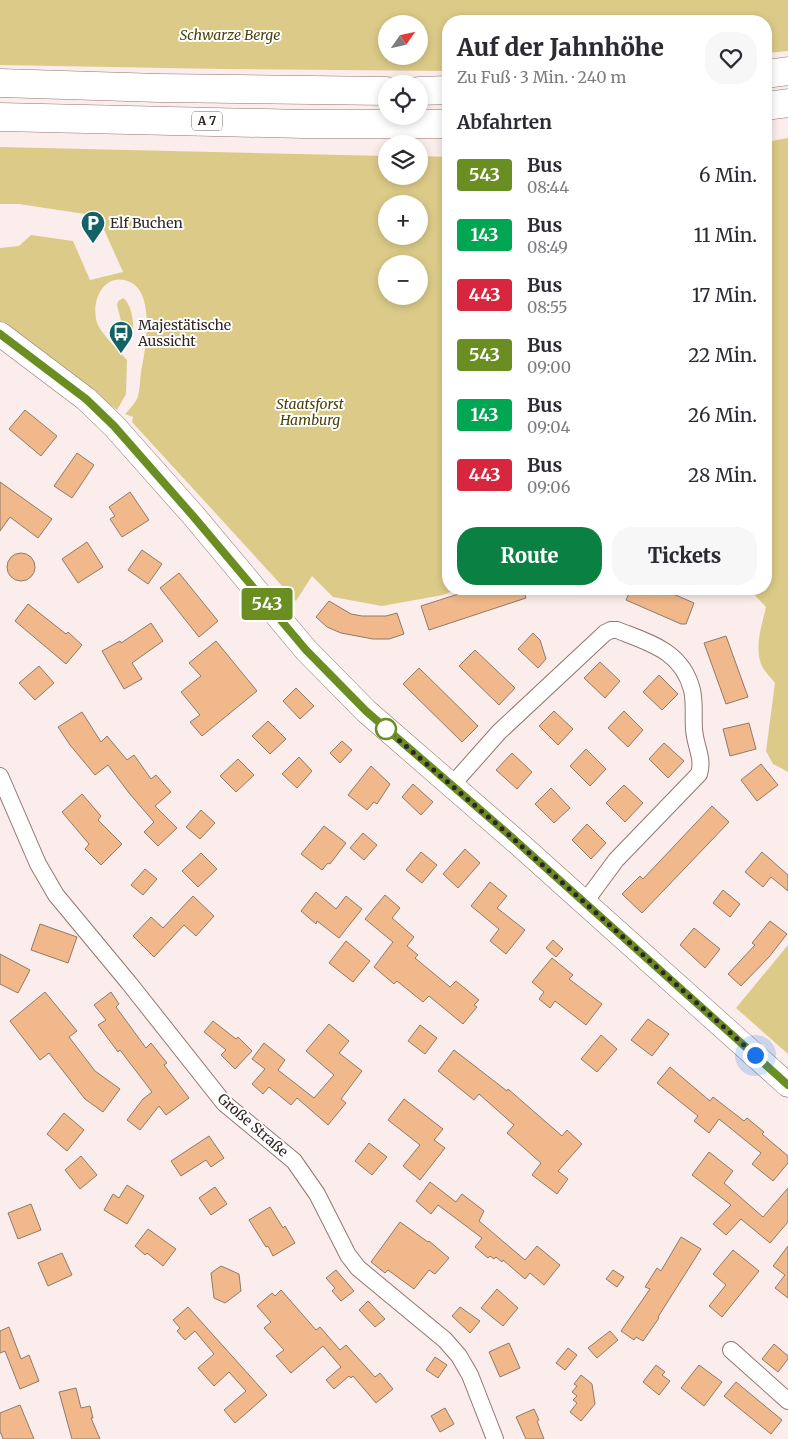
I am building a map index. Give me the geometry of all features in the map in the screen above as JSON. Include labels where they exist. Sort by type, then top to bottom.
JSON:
[{"type":"highway","points":[[772,73],[788,71]]},
{"type":"highway","points":[[0,83],[159,88],[378,91]]},
{"type":"highway","points":[[428,91],[442,90]]},
{"type":"highway","points":[[772,105],[788,103]]},
{"type":"highway","name":"A 7","points":[[0,117],[304,124],[442,124]]},
{"type":"main road","points":[[0,334],[99,411],[187,508],[319,664],[385,729],[585,902],[788,1085]]},
{"type":"street","points":[[452,785],[499,732],[605,633],[610,630],[617,630],[655,645],[668,653],[682,668],[691,688],[694,708],[694,730],[702,765],[699,774],[616,860],[585,902]]},
{"type":"street","name":"Große Straße","points":[[0,776],[38,864],[56,895],[224,1103],[294,1161],[314,1188],[348,1255],[358,1268],[445,1340],[459,1356],[470,1376],[495,1439]]},
{"type":"street","points":[[731,1350],[788,1401]]},
{"type":"green space","name":"Schwarze Berge","points":[[0,0],[788,0],[788,51],[772,52],[772,15],[442,15],[442,71],[0,65]]},
{"type":"green space","points":[[788,138],[788,772],[773,764],[766,751],[775,683],[760,661],[758,646],[766,607],[755,595],[772,595],[772,141]]},
{"type":"green space","name":"Staatsforst Hamburg","points":[[0,147],[378,156],[378,185],[428,185],[428,156],[442,157],[443,595],[382,606],[333,597],[312,576],[296,601],[132,422],[133,417],[125,414],[138,396],[147,324],[143,298],[138,288],[130,282],[112,281],[106,285],[100,291],[95,308],[100,329],[127,360],[126,394],[117,410],[0,322],[0,248],[19,246],[31,235],[73,241],[90,280],[123,272],[98,216],[19,204],[0,204]]},
{"type":"green space","points":[[123,298],[130,308],[132,318],[133,330],[129,334],[123,329],[117,305],[118,301]]},
{"type":"green space","points":[[788,945],[788,1054],[736,1008]]},
{"type":"building","points":[[25,410],[57,436],[41,456],[9,429]]},
{"type":"building","points":[[77,453],[94,465],[72,498],[54,486]]},
{"type":"building","points":[[0,482],[52,519],[38,538],[10,517],[0,531]]},
{"type":"building","points":[[130,492],[149,520],[122,537],[110,519],[115,516],[109,507]]},
{"type":"building","points":[[87,542],[103,567],[78,583],[62,559]]},
{"type":"building","points":[[142,550],[162,564],[148,584],[128,570]]},
{"type":"building","points":[[21,553],[31,557],[35,567],[31,577],[21,581],[11,577],[7,567],[11,557]]},
{"type":"building","points":[[179,573],[218,621],[199,637],[160,588]]},
{"type":"building","points":[[455,595],[525,595],[526,598],[429,630],[421,606]]},
{"type":"building","points":[[628,595],[676,595],[694,603],[686,624],[681,624],[626,600]]},
{"type":"building","points":[[329,601],[351,614],[362,616],[386,616],[397,613],[404,634],[389,639],[373,639],[341,633],[327,627],[316,617]]},
{"type":"building","points":[[28,604],[66,634],[68,632],[82,645],[66,664],[15,621]]},
{"type":"building","points":[[151,623],[163,641],[132,663],[142,679],[124,689],[102,651],[120,641],[121,643]]},
{"type":"building","points":[[533,633],[540,640],[546,659],[538,668],[518,649]]},
{"type":"building","points":[[726,636],[748,697],[726,704],[704,643]]},
{"type":"building","points":[[216,641],[257,691],[202,736],[190,722],[200,715],[181,692],[201,676],[189,663]]},
{"type":"building","points":[[475,650],[515,688],[499,705],[459,666]]},
{"type":"building","points":[[600,662],[620,681],[605,698],[584,678]]},
{"type":"building","points":[[39,666],[54,683],[35,700],[19,683]]},
{"type":"building","points":[[419,668],[478,726],[462,742],[403,684]]},
{"type":"building","points":[[659,675],[678,694],[662,710],[643,692]]},
{"type":"building","points":[[296,688],[314,706],[300,719],[283,701]]},
{"type":"building","points":[[554,711],[573,729],[558,745],[539,726]]},
{"type":"building","points":[[624,711],[643,730],[628,747],[608,728]]},
{"type":"building","points":[[82,712],[101,742],[107,736],[127,760],[134,755],[151,779],[156,775],[171,792],[155,806],[177,828],[158,846],[144,832],[154,822],[108,765],[95,775],[58,727]]},
{"type":"building","points":[[268,721],[286,739],[270,754],[252,736]]},
{"type":"building","points":[[749,723],[756,749],[730,756],[723,729]]},
{"type":"building","points":[[342,741],[352,750],[340,763],[330,753]]},
{"type":"building","points":[[664,743],[684,761],[668,778],[649,759]]},
{"type":"building","points":[[586,749],[606,769],[590,786],[570,766]]},
{"type":"building","points":[[512,753],[532,772],[517,789],[496,770]]},
{"type":"building","points":[[299,757],[312,771],[297,788],[282,774]]},
{"type":"building","points":[[238,759],[254,775],[236,792],[220,776]]},
{"type":"building","points":[[761,764],[778,785],[757,801],[741,780]]},
{"type":"building","points":[[371,766],[390,784],[377,804],[374,802],[367,810],[348,795]]},
{"type":"building","points":[[413,784],[433,802],[421,815],[402,797]]},
{"type":"building","points":[[624,785],[643,803],[625,822],[606,803]]},
{"type":"building","points":[[551,788],[570,808],[554,823],[535,804]]},
{"type":"building","points":[[82,794],[101,816],[98,820],[122,844],[101,865],[85,849],[89,844],[62,812]]},
{"type":"building","points":[[712,806],[729,822],[642,913],[622,894],[640,876],[643,879]]},
{"type":"building","points":[[201,810],[215,823],[200,839],[186,827]]},
{"type":"building","points":[[587,824],[606,843],[591,859],[572,840]]},
{"type":"building","points":[[324,826],[346,843],[330,864],[328,863],[322,870],[301,854]]},
{"type":"building","points":[[363,833],[377,845],[364,860],[350,848]]},
{"type":"building","points":[[465,849],[480,863],[458,888],[443,874]]},
{"type":"building","points":[[421,852],[437,865],[422,883],[406,870]]},
{"type":"building","points":[[762,852],[788,875],[788,891],[771,877],[763,887],[745,872]]},
{"type":"building","points":[[201,853],[217,869],[198,887],[182,871]]},
{"type":"building","points":[[145,869],[157,879],[143,895],[131,885]]},
{"type":"building","points":[[490,882],[507,896],[497,908],[525,930],[506,954],[490,941],[499,929],[471,906]]},
{"type":"building","points":[[723,890],[740,904],[730,917],[713,903]]},
{"type":"building","points":[[316,892],[336,909],[346,896],[362,909],[339,938],[317,921],[316,924],[301,911]]},
{"type":"building","points":[[385,895],[400,908],[392,918],[414,937],[407,946],[418,955],[415,958],[450,987],[456,981],[479,1000],[474,1005],[477,1007],[463,1024],[429,996],[423,1002],[397,981],[394,984],[374,967],[393,942],[365,919]]},
{"type":"building","points":[[193,896],[214,916],[196,936],[184,925],[154,957],[133,936],[151,917],[163,928]]},
{"type":"building","points":[[770,921],[787,934],[769,957],[741,986],[728,974],[755,945],[752,943]]},
{"type":"building","points":[[40,924],[77,937],[68,963],[31,950]]},
{"type":"building","points":[[694,928],[720,949],[705,968],[680,945]]},
{"type":"building","points":[[553,940],[563,949],[556,957],[546,948]]},
{"type":"building","points":[[346,941],[370,961],[353,982],[329,963]]},
{"type":"building","points":[[0,954],[30,970],[18,993],[0,984]]},
{"type":"building","points":[[552,958],[573,975],[569,979],[602,1004],[586,1025],[555,1001],[550,1008],[539,999],[544,992],[532,982]]},
{"type":"building","points":[[45,992],[77,1031],[69,1037],[95,1071],[120,1089],[103,1112],[85,1099],[49,1053],[40,1060],[10,1021]]},
{"type":"building","points":[[111,992],[119,1004],[116,1007],[146,1048],[151,1043],[167,1063],[164,1065],[189,1098],[166,1115],[159,1106],[140,1130],[127,1120],[143,1099],[152,1092],[98,1025],[106,1020],[94,1005]]},
{"type":"building","points":[[648,1019],[669,1034],[652,1056],[631,1040]]},
{"type":"building","points":[[213,1021],[236,1039],[238,1037],[252,1051],[235,1069],[221,1055],[226,1050],[204,1032]]},
{"type":"building","points":[[329,1024],[349,1041],[339,1053],[362,1071],[341,1099],[346,1103],[328,1125],[297,1098],[291,1105],[269,1087],[263,1094],[252,1084],[265,1069],[252,1059],[264,1043],[285,1060],[278,1070],[314,1098],[334,1075],[306,1051]]},
{"type":"building","points":[[420,1025],[437,1038],[425,1054],[408,1041]]},
{"type":"building","points":[[601,1035],[617,1049],[597,1072],[581,1059]]},
{"type":"building","points":[[454,1050],[507,1091],[508,1089],[562,1136],[567,1130],[582,1144],[558,1171],[568,1179],[557,1194],[532,1175],[541,1163],[507,1133],[514,1125],[479,1094],[474,1100],[438,1071]]},
{"type":"building","points":[[670,1067],[710,1101],[713,1097],[744,1121],[747,1118],[764,1132],[762,1134],[788,1156],[788,1163],[773,1181],[752,1164],[761,1153],[719,1119],[709,1133],[694,1121],[698,1116],[657,1083]]},
{"type":"building","points":[[404,1099],[443,1129],[434,1140],[445,1148],[420,1180],[403,1166],[420,1145],[388,1120]]},
{"type":"building","points":[[64,1113],[84,1130],[67,1151],[47,1134]]},
{"type":"building","points":[[209,1136],[224,1158],[211,1167],[206,1160],[181,1176],[171,1161]]},
{"type":"building","points":[[369,1143],[387,1157],[372,1175],[355,1161]]},
{"type":"building","points":[[709,1152],[733,1171],[724,1183],[763,1217],[788,1188],[788,1222],[770,1243],[741,1219],[726,1235],[713,1224],[731,1205],[692,1175]]},
{"type":"building","points":[[81,1156],[97,1175],[80,1189],[65,1170]]},
{"type":"building","points":[[430,1182],[456,1202],[462,1194],[484,1211],[479,1221],[525,1260],[537,1246],[560,1265],[544,1285],[530,1273],[525,1279],[503,1260],[502,1262],[496,1257],[494,1259],[490,1256],[488,1258],[475,1247],[482,1238],[438,1205],[431,1214],[416,1201]]},
{"type":"building","points":[[127,1185],[144,1196],[127,1224],[104,1210],[113,1194],[119,1198]]},
{"type":"building","points":[[215,1187],[227,1204],[211,1215],[199,1198]]},
{"type":"building","points":[[31,1204],[41,1230],[18,1239],[8,1213]]},
{"type":"building","points":[[270,1207],[295,1243],[273,1256],[249,1220]]},
{"type":"building","points":[[400,1222],[429,1241],[449,1258],[435,1274],[429,1270],[414,1289],[388,1270],[385,1273],[371,1262]]},
{"type":"building","points":[[148,1229],[176,1249],[163,1266],[147,1253],[145,1255],[135,1246]]},
{"type":"building","points":[[681,1237],[701,1249],[643,1341],[636,1337],[634,1340],[621,1331],[650,1289],[645,1287],[657,1268],[661,1271]]},
{"type":"building","points":[[788,1246],[788,1298],[775,1288],[785,1275],[773,1266]]},
{"type":"building","points":[[733,1250],[759,1271],[722,1317],[709,1306],[726,1285],[713,1274]]},
{"type":"building","points":[[62,1253],[72,1275],[48,1286],[38,1263]]},
{"type":"building","points":[[221,1266],[239,1274],[241,1291],[225,1303],[214,1298],[211,1273]]},
{"type":"building","points":[[336,1270],[354,1291],[341,1301],[332,1291],[335,1288],[326,1278]]},
{"type":"building","points":[[613,1270],[624,1277],[617,1287],[606,1279]]},
{"type":"building","points":[[497,1289],[518,1308],[503,1326],[481,1308]]},
{"type":"building","points":[[281,1290],[316,1330],[320,1327],[340,1350],[346,1345],[375,1377],[380,1373],[393,1389],[376,1403],[353,1376],[351,1378],[349,1376],[334,1389],[326,1380],[341,1367],[323,1346],[291,1373],[276,1356],[284,1350],[264,1328],[271,1322],[257,1306],[272,1293],[275,1296]]},
{"type":"building","points":[[368,1301],[385,1319],[375,1327],[359,1310]]},
{"type":"building","points":[[188,1307],[267,1395],[235,1423],[224,1410],[246,1391],[229,1372],[214,1386],[198,1368],[214,1354],[195,1331],[185,1340],[177,1331],[180,1328],[173,1320]]},
{"type":"building","points":[[460,1307],[480,1321],[470,1333],[452,1316]]},
{"type":"building","points":[[9,1327],[21,1359],[29,1355],[39,1381],[20,1389],[5,1351],[0,1353],[0,1331]]},
{"type":"building","points":[[610,1331],[618,1340],[597,1358],[588,1348]]},
{"type":"building","points":[[509,1343],[520,1368],[500,1377],[489,1352]]},
{"type":"building","points":[[774,1344],[788,1356],[788,1359],[778,1372],[762,1359]]},
{"type":"building","points":[[568,1348],[577,1355],[565,1370],[556,1363]]},
{"type":"building","points":[[435,1357],[447,1365],[438,1378],[426,1370]]},
{"type":"building","points":[[656,1365],[665,1372],[662,1375],[670,1381],[659,1395],[643,1382]]},
{"type":"building","points":[[699,1365],[722,1382],[704,1406],[681,1388]]},
{"type":"building","points":[[581,1375],[592,1384],[595,1404],[581,1421],[570,1412],[577,1403],[573,1400],[577,1396],[572,1392],[577,1386],[574,1384]]},
{"type":"building","points":[[736,1382],[782,1420],[771,1434],[724,1396]]},
{"type":"building","points":[[76,1388],[81,1408],[90,1406],[93,1418],[91,1418],[100,1439],[72,1439],[59,1392]]},
{"type":"building","points":[[20,1405],[34,1439],[3,1439],[0,1431],[0,1413]]},
{"type":"building","points":[[445,1408],[454,1424],[440,1432],[431,1416]]},
{"type":"building","points":[[534,1409],[544,1439],[526,1439],[516,1417]]},
{"type":"bus line","name":"543","points":[[0,334],[86,399],[114,426],[306,650],[366,711],[468,798],[788,1085]]},
{"type":"place","name":"Elf Buchen","points":[[93,244]]},
{"type":"place","name":"Majestätische Aussicht","points":[[121,354]]},
{"type":"route","points":[[386,729],[468,798],[755,1055]]}]
